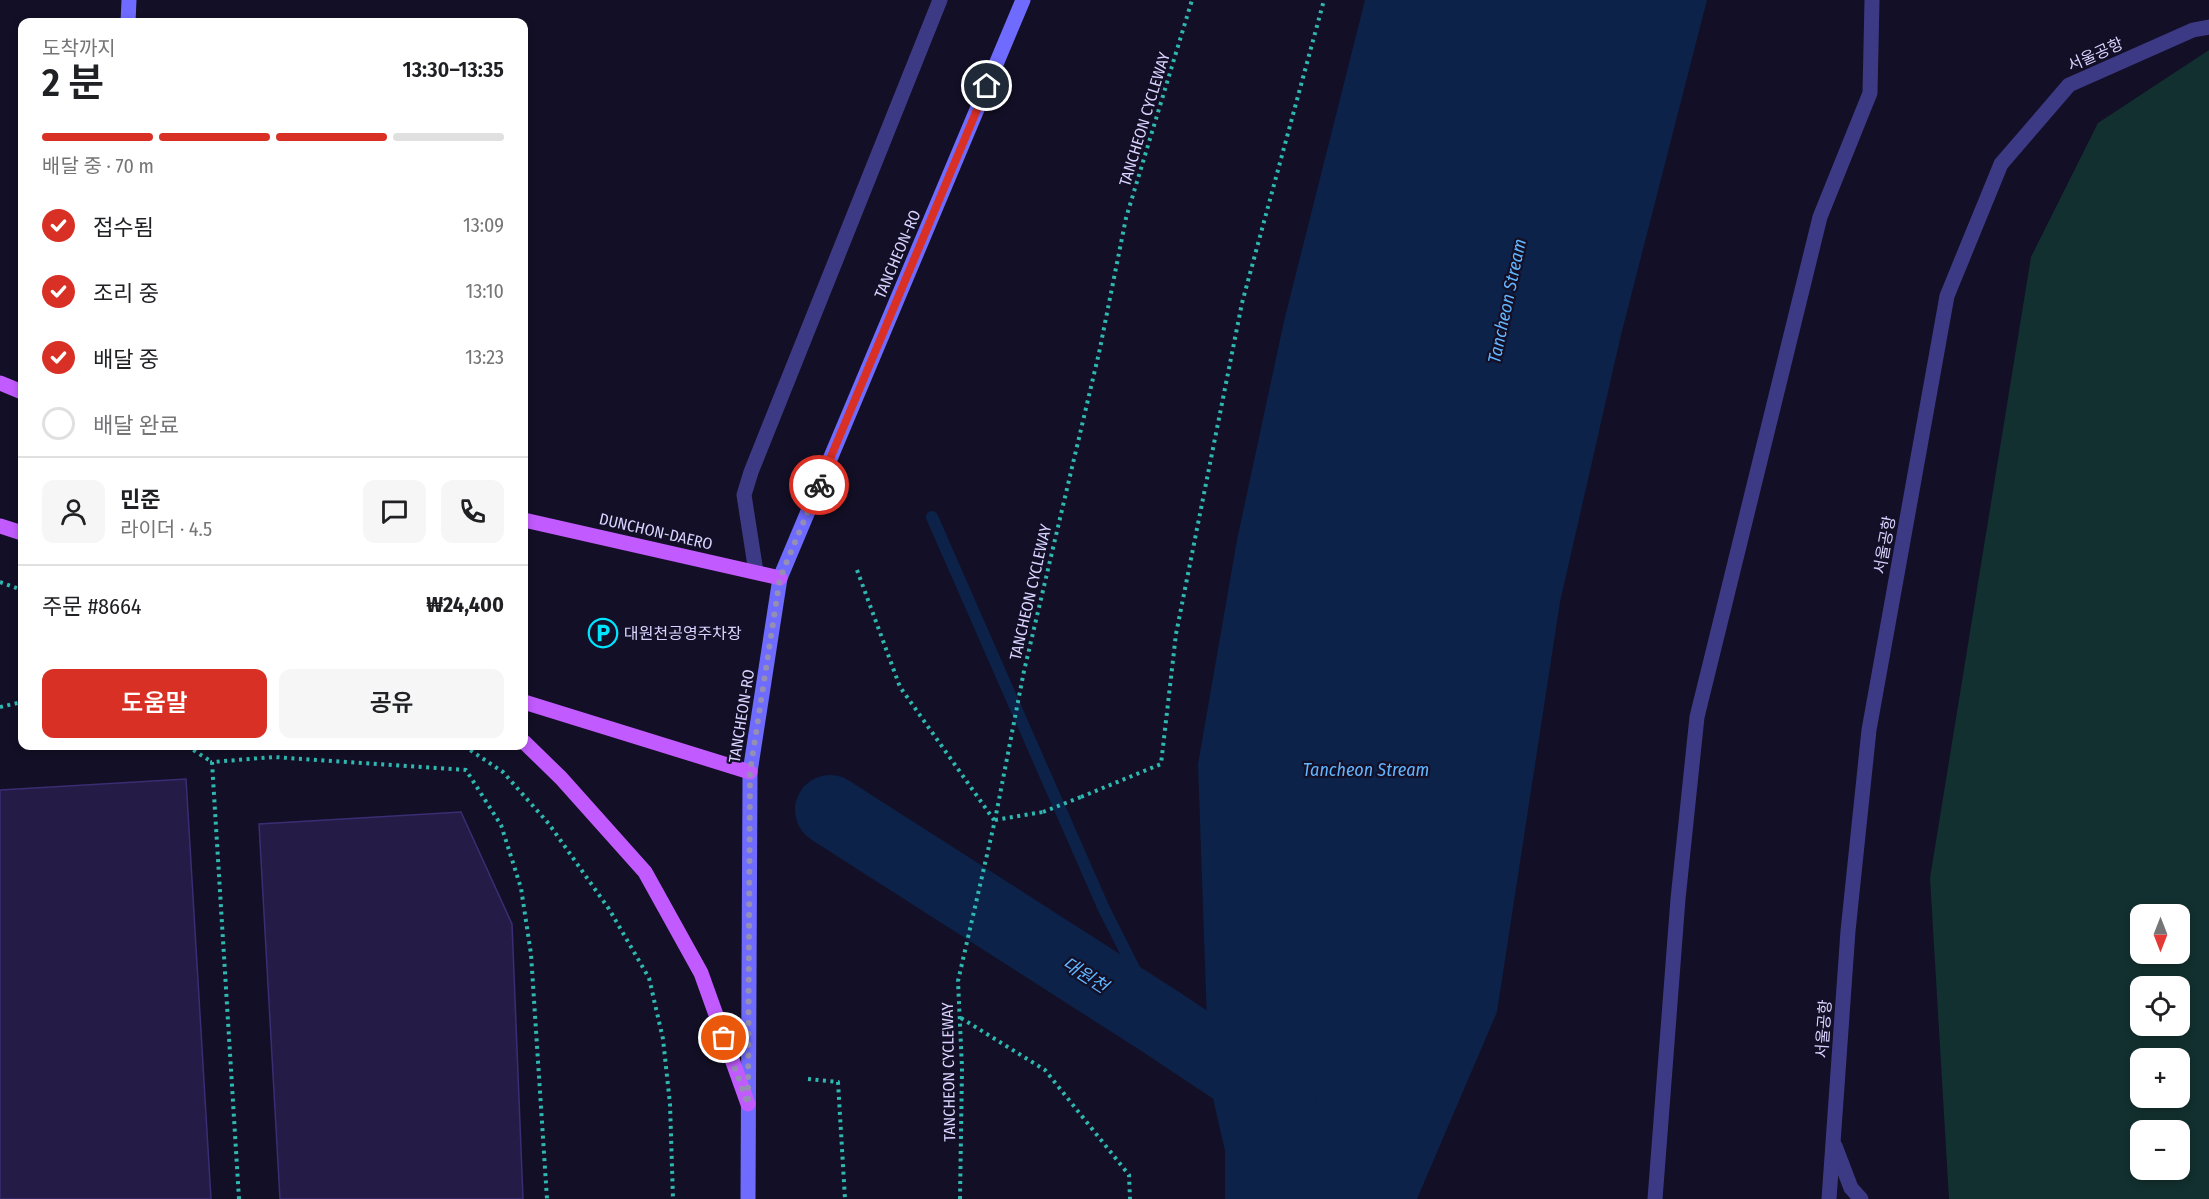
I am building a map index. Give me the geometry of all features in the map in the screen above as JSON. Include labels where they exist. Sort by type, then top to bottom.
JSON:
[{"type":"main road","points":[[128,18],[129,0]]},
{"type":"main road","name":"TANCHEON-RO","points":[[748,1199],[750,772],[780,578],[1023,0]]},
{"type":"main road","points":[[0,383],[18,390]]},
{"type":"main road","name":"DUNCHON-DAERO","points":[[528,521],[780,578]]},
{"type":"main road","points":[[0,526],[18,532]]},
{"type":"main road","points":[[528,703],[750,772]]},
{"type":"main road","points":[[528,746],[561,778],[645,872],[701,973],[748,1104]]},
{"type":"street","points":[[756,572],[744,495],[751,472],[940,0]]},
{"type":"street","points":[[1655,1199],[1678,899],[1697,717],[1820,217],[1870,93],[1872,0]]},
{"type":"street","name":"서울공항","points":[[1829,1199],[1848,931],[1869,730],[1947,296],[2001,164],[2069,85],[2193,30],[2209,27]]},
{"type":"street","points":[[1833,1141],[1851,1188],[1861,1199]]},
{"type":"path","name":"TANCHEON CYCLEWAY","points":[[960,1199],[962,1068],[958,981],[995,820],[1024,671],[1096,365],[1126,218],[1192,0]]},
{"type":"path","points":[[857,570],[900,687],[995,820],[1042,812],[1161,764],[1176,634],[1242,303],[1324,0]]},
{"type":"path","points":[[0,582],[18,589]]},
{"type":"path","points":[[0,707],[18,703]]},
{"type":"path","points":[[193,750],[212,762],[274,757],[466,770],[501,825],[521,888],[531,954],[547,1199]]},
{"type":"path","points":[[471,750],[503,772],[549,824],[609,909],[649,978],[663,1039],[670,1104],[673,1199]]},
{"type":"path","points":[[212,762],[239,1199]]},
{"type":"path","points":[[960,1018],[1045,1070],[1129,1175],[1130,1199]]},
{"type":"path","points":[[808,1079],[838,1082],[845,1199]]},
{"type":"green space","points":[[2209,50],[2209,1199],[1949,1199],[1930,878],[2031,257],[2098,123]]},
{"type":"water","name":"Tancheon Stream","points":[[1365,0],[1707,0],[1621,335],[1560,602],[1497,1012],[1417,1199],[1225,1199],[1225,1151],[1209,1081],[1198,764],[1237,540],[1284,321]]},
{"type":"building","points":[[186,779],[211,1199],[0,1199],[0,790]]},
{"type":"building","points":[[461,812],[512,924],[523,1199],[280,1199],[259,824]]},
{"type":"waterway","points":[[932,517],[1104,909],[1161,1022]]},
{"type":"waterway","name":"대원천","points":[[830,810],[1161,1022],[1275,1098],[1283,1111]]},
{"type":"way so far","points":[[724,1038],[748,1104],[750,772],[780,578],[819,485]]},
{"type":"place","name":"대원천공영주차장","points":[[603,633]]},
{"type":"route","points":[[819,485],[987,86]]}]
